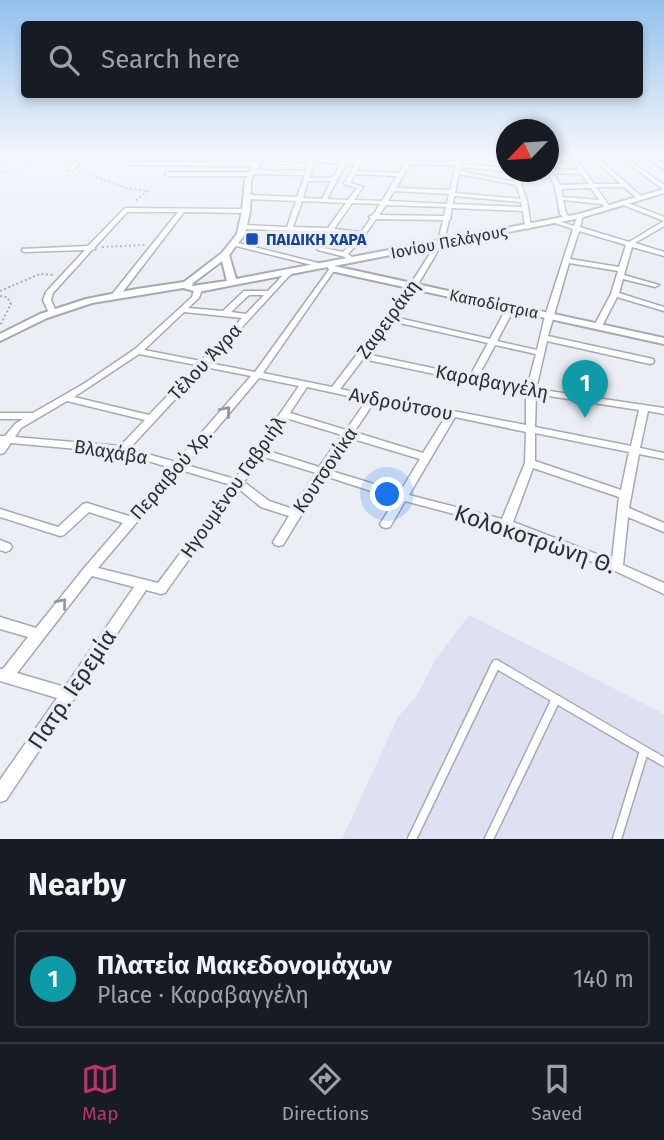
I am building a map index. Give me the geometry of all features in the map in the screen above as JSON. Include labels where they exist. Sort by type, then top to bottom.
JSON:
[{"type":"street","points":[[187,283],[225,255],[234,244],[244,227],[247,197]]},
{"type":"street","points":[[251,197],[524,209]]},
{"type":"street","points":[[352,197],[330,230],[321,251],[344,254],[355,260]]},
{"type":"street","points":[[344,254],[387,197]]},
{"type":"street","points":[[443,243],[451,197]]},
{"type":"street","points":[[489,197],[524,201]]},
{"type":"street","points":[[523,197],[528,227]]},
{"type":"street","points":[[600,197],[605,205]]},
{"type":"street","name":"Ιονίου Πελάγους","points":[[232,282],[329,267],[555,222],[580,216],[605,205],[642,197]]},
{"type":"street","points":[[569,219],[563,214],[560,198],[605,205]]},
{"type":"street","points":[[290,228],[299,199]]},
{"type":"street","points":[[623,203],[664,221]]},
{"type":"street","points":[[116,295],[183,210]]},
{"type":"street","points":[[52,311],[48,296],[123,211],[246,211]]},
{"type":"street","points":[[506,524],[530,463],[531,391],[549,316],[580,216]]},
{"type":"street","points":[[372,218],[448,218]]},
{"type":"street","points":[[598,326],[615,294],[629,244],[664,221]]},
{"type":"street","points":[[555,222],[664,254]]},
{"type":"street","points":[[244,227],[330,230],[361,234]]},
{"type":"street","points":[[651,230],[664,233]]},
{"type":"street","name":"Ζαφειράκη","points":[[334,391],[443,243]]},
{"type":"street","points":[[234,244],[329,267]]},
{"type":"street","points":[[24,250],[93,248]]},
{"type":"street","points":[[225,255],[232,282]]},
{"type":"street","points":[[567,261],[621,273],[655,285]]},
{"type":"street","name":"Καποδίστρια","points":[[329,267],[664,341]]},
{"type":"street","name":"Περαιβού Χρ.","points":[[3,676],[89,570],[257,375],[329,267]]},
{"type":"street","name":"Τέλου Άγρα","points":[[122,450],[286,273]]},
{"type":"street","points":[[0,338],[52,311],[116,295],[187,283],[232,282]]},
{"type":"street","points":[[187,283],[189,289],[198,289],[232,282]]},
{"type":"street","points":[[0,451],[5,439],[18,426],[138,351],[195,298],[198,289]]},
{"type":"street","points":[[225,314],[247,293],[270,293]]},
{"type":"street","points":[[615,294],[664,309]]},
{"type":"street","points":[[473,379],[511,307]]},
{"type":"street","points":[[182,310],[248,316]]},
{"type":"street","points":[[390,318],[540,353]]},
{"type":"street","points":[[544,338],[650,361]]},
{"type":"street","name":"Ανδρούτσου","points":[[138,351],[664,456]]},
{"type":"street","name":"Καραβαγγέλη","points":[[362,356],[531,391],[664,411]]},
{"type":"street","name":"Ηγουμένου Γαβριήλ","points":[[143,584],[161,589],[238,483],[304,385]]},
{"type":"street","points":[[66,398],[152,419]]},
{"type":"street","name":"Κουτσονίκα","points":[[279,542],[323,470],[372,399]]},
{"type":"street","points":[[617,567],[625,495],[644,407]]},
{"type":"street","points":[[386,524],[452,414]]},
{"type":"street","points":[[285,415],[425,457]]},
{"type":"street","points":[[0,416],[35,416]]},
{"type":"street","name":"Βλαχάβα","points":[[5,439],[122,450],[238,483],[265,503],[295,514]]},
{"type":"street","name":"Κολοκοτρώνη Θ.","points":[[259,452],[403,497],[506,524],[617,567],[664,589]]},
{"type":"street","points":[[530,463],[625,495]]},
{"type":"street","points":[[0,513],[60,532],[87,507],[131,521]]},
{"type":"street","points":[[623,510],[664,528]]},
{"type":"street","points":[[89,570],[143,584]]},
{"type":"street","name":"Πατρ. Ιερεμία","points":[[3,786],[143,584]]},
{"type":"street","points":[[0,623],[37,634]]},
{"type":"street","points":[[3,676],[68,695]]},
{"type":"lane","points":[[412,839],[496,664],[664,762]]},
{"type":"lane","points":[[489,839],[555,699]]},
{"type":"lane","points":[[617,839],[644,751]]},
{"type":"path","points":[[129,209],[142,197]]},
{"type":"path","points":[[93,248],[153,245]]},
{"type":"path","points":[[0,291],[40,274],[65,275]]},
{"type":"path","points":[[0,296],[8,297],[11,303],[0,326]]},
{"type":"shaded area","points":[[469,615],[664,714],[664,839],[342,839],[398,717],[417,695],[435,660]]},
{"type":"place","name":"ΠΑΙΔΙΚΗ ΧΑΡΑ","points":[[252,239]]},
{"type":"place","name":"Πλατεία Μακεδονομάχων","points":[[585,418]]}]
